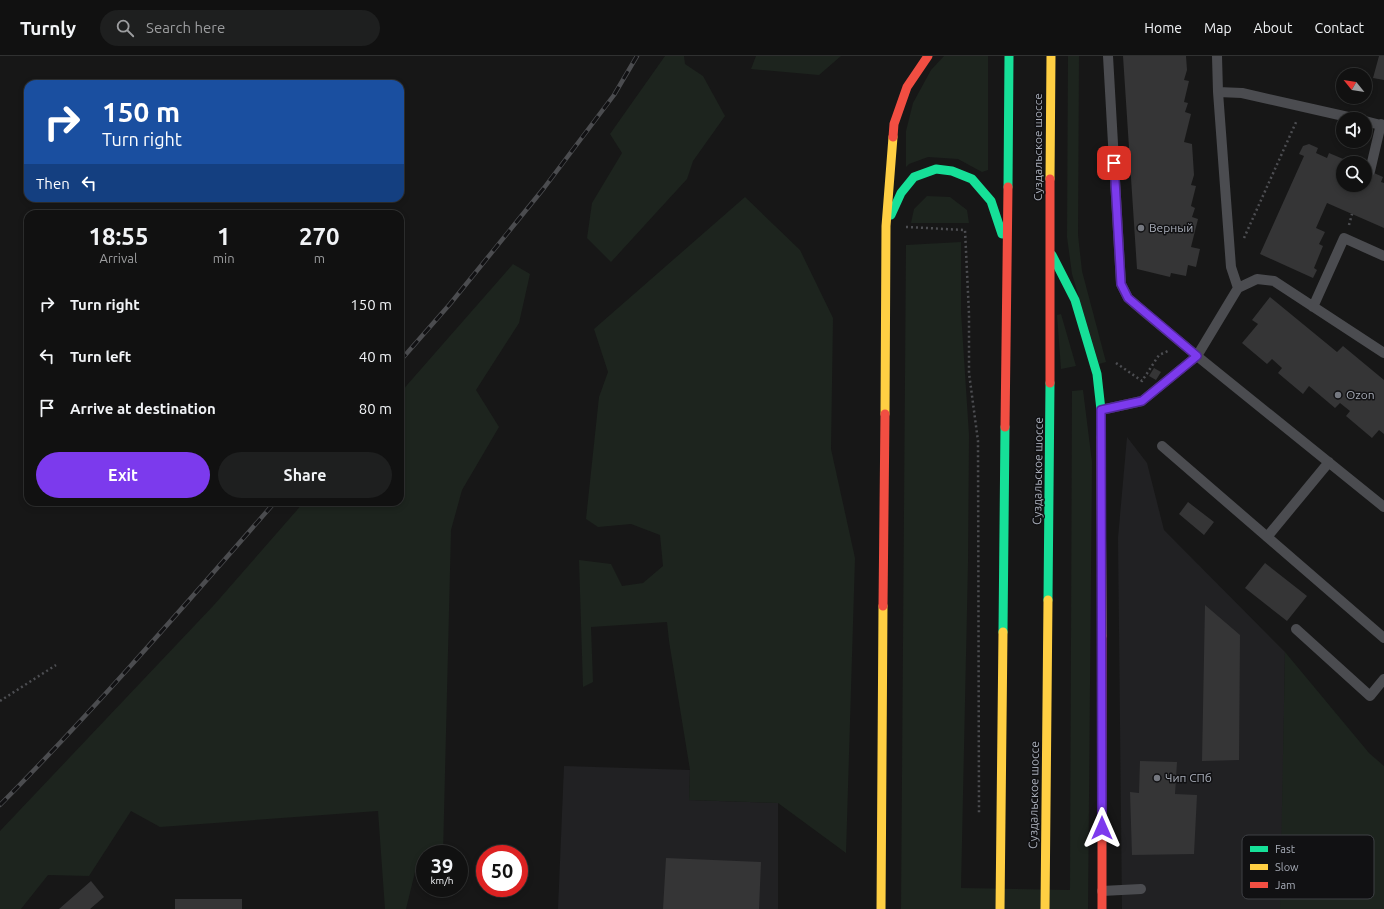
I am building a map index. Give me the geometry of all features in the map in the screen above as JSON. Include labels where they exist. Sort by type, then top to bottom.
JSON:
[{"type":"main road","points":[[881,909],[886,226],[894,124],[907,87],[928,56]]},
{"type":"main road","points":[[1000,909],[1005,303],[1009,56]]},
{"type":"main road","name":"Суздальское шоссе","points":[[1045,909],[1050,421],[1049,251],[1051,56]]},
{"type":"main road","points":[[886,226],[901,193],[914,177],[936,170],[952,171],[972,179],[991,201],[1007,248]]},
{"type":"main road","points":[[1049,251],[1075,300],[1097,374],[1101,410],[1103,757],[1102,909]]},
{"type":"lane","points":[[1108,56],[1121,284],[1128,298],[1182,344],[1384,507]]},
{"type":"lane","points":[[1217,56],[1218,92],[1231,267],[1238,288]]},
{"type":"lane","points":[[1218,92],[1242,93],[1336,114]]},
{"type":"lane","points":[[1372,123],[1382,125],[1372,163]]},
{"type":"lane","points":[[1313,307],[1344,238],[1384,256]]},
{"type":"lane","points":[[1101,410],[1142,401],[1197,356],[1238,288],[1257,279],[1274,281],[1384,354]]},
{"type":"lane","points":[[1162,446],[1384,638]]},
{"type":"lane","points":[[1267,537],[1330,462]]},
{"type":"lane","points":[[1296,629],[1370,696],[1384,679]]},
{"type":"lane","points":[[1102,891],[1141,889]]},
{"type":"path","points":[[1244,238],[1302,107]]},
{"type":"path","points":[[886,226],[964,230],[969,314],[969,373],[978,440],[979,814]]},
{"type":"path","points":[[1097,374],[1114,362],[1142,381],[1159,354],[1182,344]]},
{"type":"path","points":[[0,701],[56,665]]},
{"type":"shaded area","points":[[665,56],[684,56],[685,64],[703,76],[725,116],[693,161],[687,179],[611,262],[587,238],[592,203],[622,153],[610,134]]},
{"type":"shaded area","points":[[756,56],[841,56],[819,75],[751,69]]},
{"type":"shaded area","points":[[944,56],[988,56],[988,170],[982,172],[958,159],[928,157],[909,164],[906,167],[906,131],[913,103],[931,70]]},
{"type":"shaded area","points":[[1068,56],[1079,56],[1078,235],[1082,271],[1106,362],[1099,364],[1072,274],[1067,237]]},
{"type":"shaded area","points":[[927,196],[950,197],[967,210],[969,223],[911,223],[914,209]]},
{"type":"shaded area","points":[[745,197],[800,250],[833,318],[831,449],[855,558],[846,853],[778,803],[689,800],[690,770],[667,622],[591,627],[593,682],[583,687],[579,560],[611,564],[622,586],[643,583],[663,566],[660,535],[631,524],[598,527],[586,519],[599,397],[608,372],[594,329]]},
{"type":"shaded area","points":[[961,242],[961,312],[969,435],[968,563],[961,888],[1070,890],[1072,391],[1083,390],[1092,462],[1088,909],[901,909],[906,245]]},
{"type":"shaded area","points":[[513,264],[530,274],[519,323],[476,390],[499,427],[462,490],[451,530],[443,845],[416,845],[416,868],[406,909],[385,909],[378,811],[160,827],[131,811],[89,876],[48,875],[21,909],[0,909],[0,831],[214,605],[301,506],[404,506],[404,388]]},
{"type":"shaded area","points":[[1061,314],[1076,366],[1061,369],[1057,315]]},
{"type":"shaded area","points":[[1127,437],[1147,463],[1164,530],[1285,652],[1282,835],[1242,835],[1242,899],[1281,899],[1281,909],[1122,909],[1118,538]]},
{"type":"shaded area","points":[[1285,652],[1369,753],[1384,766],[1384,909],[1280,909],[1280,899],[1374,899],[1374,835],[1281,835]]},
{"type":"shaded area","points":[[564,766],[690,770],[689,800],[778,803],[778,909],[558,909]]},
{"type":"building","points":[[1123,56],[1186,56],[1187,70],[1184,80],[1189,81],[1184,102],[1188,103],[1185,112],[1191,114],[1184,142],[1192,144],[1194,175],[1191,185],[1196,186],[1191,206],[1195,208],[1192,217],[1198,219],[1191,247],[1200,249],[1196,267],[1188,265],[1186,276],[1171,273],[1170,277],[1137,269]]},
{"type":"building","points":[[1379,56],[1384,56],[1384,80],[1373,78]]},
{"type":"building","points":[[1309,144],[1318,148],[1316,153],[1327,158],[1329,153],[1336,156],[1336,192],[1372,192],[1372,172],[1383,177],[1381,182],[1384,183],[1384,228],[1327,203],[1316,228],[1325,232],[1319,244],[1323,246],[1314,268],[1317,270],[1313,278],[1260,254],[1304,156],[1299,154],[1303,146]]},
{"type":"building","points":[[1270,297],[1337,352],[1343,346],[1384,380],[1384,434],[1379,430],[1372,438],[1346,416],[1350,411],[1340,403],[1335,408],[1309,386],[1303,394],[1278,373],[1282,368],[1272,359],[1267,364],[1242,343],[1258,324],[1252,320]]},
{"type":"building","points":[[1154,368],[1161,372],[1156,380],[1149,376]]},
{"type":"building","points":[[1188,502],[1214,522],[1204,535],[1179,514]]},
{"type":"building","points":[[1265,563],[1307,596],[1287,621],[1245,588]]},
{"type":"building","points":[[1205,605],[1240,635],[1239,760],[1202,761]]},
{"type":"building","points":[[1140,761],[1177,762],[1175,794],[1197,795],[1194,854],[1132,855],[1130,792],[1139,793]]},
{"type":"building","points":[[666,858],[761,862],[759,909],[663,909]]},
{"type":"building","points":[[91,881],[104,897],[90,909],[59,909]]},
{"type":"building","points":[[175,899],[242,899],[242,909],[175,909]]},
{"type":"railway","points":[[404,356],[450,304],[544,188],[614,95],[637,56]]},
{"type":"railway","points":[[0,805],[105,694],[174,618],[272,506]]},
{"type":"traffic: fast","points":[[1008,187],[1009,56]]},
{"type":"traffic: fast","points":[[891,215],[901,193],[914,177],[936,169],[952,171],[972,179],[991,201],[1002,234]]},
{"type":"traffic: fast","points":[[1052,255],[1075,300],[1097,374],[1101,410],[1101,437]]},
{"type":"traffic: fast","points":[[1048,600],[1050,383]]},
{"type":"traffic: fast","points":[[1003,632],[1005,427]]},
{"type":"traffic: slow","points":[[1050,179],[1051,56]]},
{"type":"traffic: slow","points":[[885,414],[886,226],[893,137]]},
{"type":"traffic: slow","points":[[1101,437],[1102,636]]},
{"type":"traffic: slow","points":[[1045,909],[1048,600]]},
{"type":"traffic: slow","points":[[881,909],[883,606]]},
{"type":"traffic: slow","points":[[1000,909],[1003,632]]},
{"type":"traffic: jam","points":[[893,137],[894,124],[907,87],[928,56]]},
{"type":"traffic: jam","points":[[1050,179],[1050,383]]},
{"type":"traffic: jam","points":[[1005,427],[1008,187]]},
{"type":"traffic: jam","points":[[883,606],[885,414]]},
{"type":"traffic: jam","points":[[1102,636],[1102,909]]},
{"type":"place","name":"Верный","points":[[1141,228]]},
{"type":"place","name":"Ozon","points":[[1338,395]]},
{"type":"place","name":"Чип СПб","points":[[1157,778]]},
{"type":"route","points":[[1102,828],[1101,410],[1142,401],[1197,356],[1128,298],[1121,284],[1114,163]]}]
